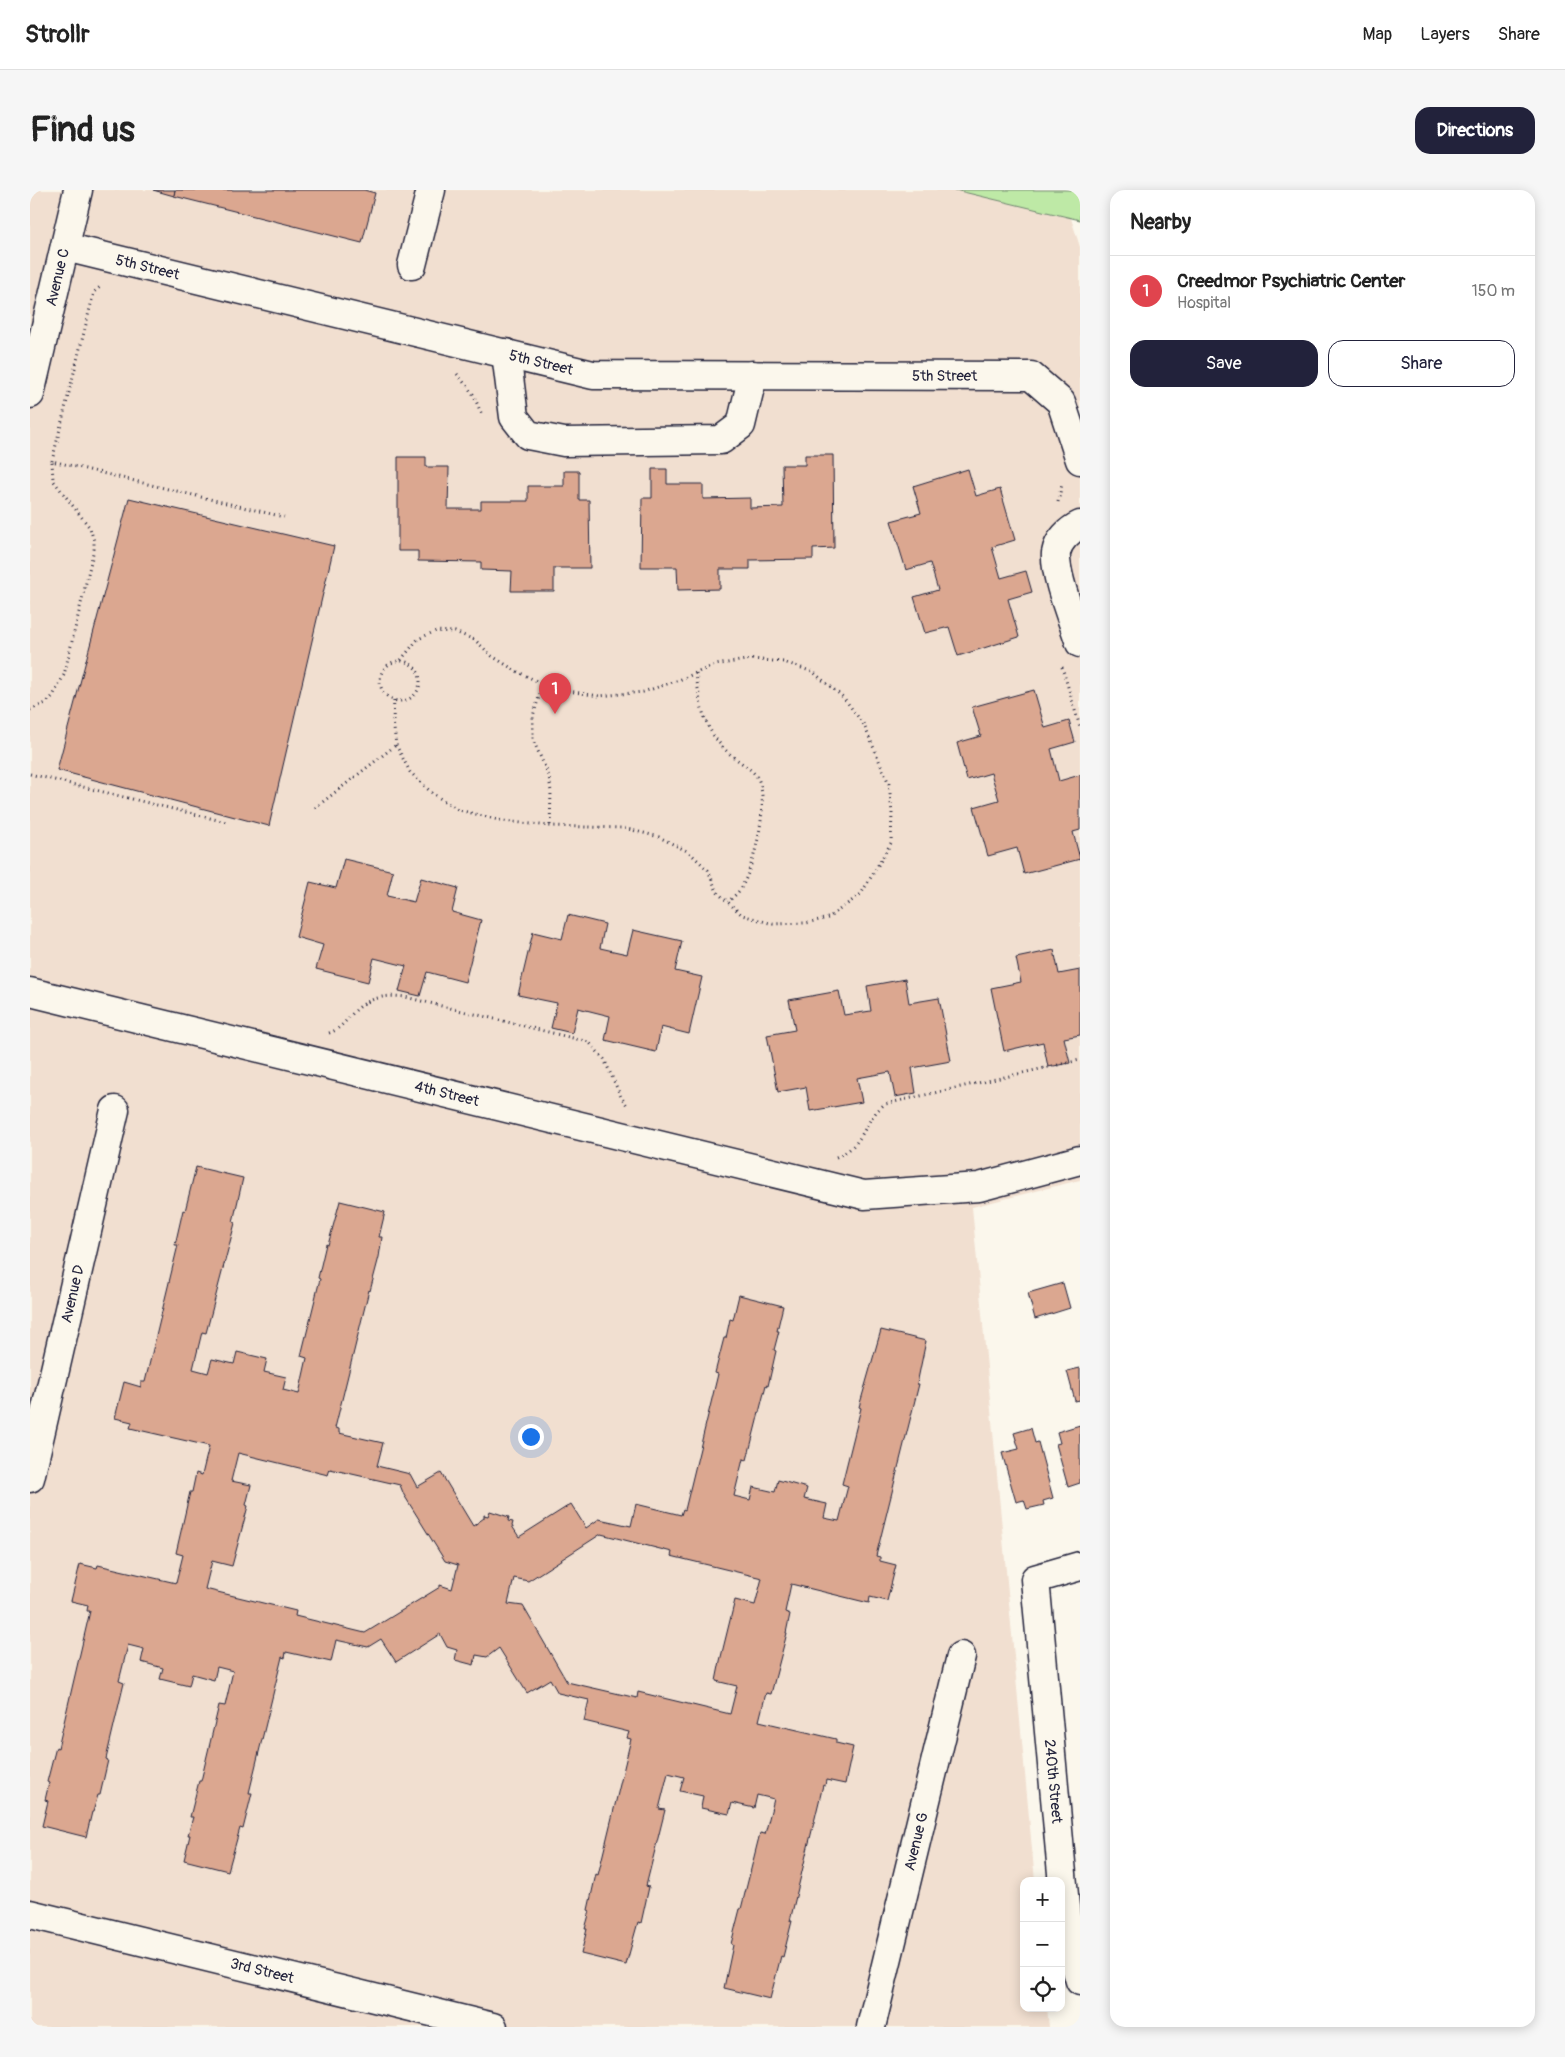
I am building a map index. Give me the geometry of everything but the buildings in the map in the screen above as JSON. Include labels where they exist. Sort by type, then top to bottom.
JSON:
[{"type":"street","name":"Avenue C","points":[[30,394],[78,190]]},
{"type":"street","points":[[412,265],[431,190]]},
{"type":"street","name":"5th Street","points":[[65,247],[593,375],[1031,376],[1061,402],[1080,460]]},
{"type":"street","points":[[506,353],[514,417],[528,435],[564,442],[721,440],[741,425],[753,375]]},
{"type":"street","points":[[1080,525],[1060,540],[1056,554],[1061,585],[1080,643]]},
{"type":"street","name":"4th Street","points":[[30,992],[864,1195],[979,1187],[1080,1160]]},
{"type":"street","name":"Avenue D","points":[[30,1478],[115,1110]]},
{"type":"street","name":"240th Street","points":[[1080,1566],[1035,1579],[1068,1939],[1080,1981]]},
{"type":"street","name":"Avenue G","points":[[871,2027],[961,1656]]},
{"type":"street","name":"3rd Street","points":[[30,1914],[493,2027]]},
{"type":"path","points":[[30,710],[46,703],[53,696],[64,676],[94,549],[90,528],[53,480],[52,461],[284,517]]},
{"type":"path","points":[[394,700],[393,720],[396,745],[410,772],[432,794],[459,810],[503,821],[550,826],[624,828],[659,837],[689,852],[708,870],[717,892],[742,915],[773,924],[806,923],[828,918],[861,894],[891,843],[892,813],[889,784],[864,726],[844,698],[813,672],[784,662],[752,659],[715,664],[696,673],[643,692],[599,696],[568,691],[543,684],[492,656],[475,640],[455,632],[436,631],[418,639],[401,660],[388,664],[381,674],[380,681],[384,693],[394,700],[408,699],[414,696],[421,684],[421,677],[414,665],[401,660]]},
{"type":"path","points":[[696,673],[705,723],[718,744],[757,778],[762,797],[759,833],[753,862],[740,889],[728,902]]},
{"type":"path","points":[[543,684],[533,716],[533,740],[549,776],[551,792],[550,826]]},
{"type":"path","points":[[315,808],[396,745]]},
{"type":"path","points":[[30,774],[226,822]]},
{"type":"path","points":[[328,1034],[338,1030],[360,1006],[388,995],[405,997],[589,1042],[604,1059],[626,1105],[633,1109]]},
{"type":"path","points":[[829,1157],[836,1158],[856,1146],[876,1111],[885,1104],[1080,1060]]},
{"type":"shaded area","points":[[30,190],[1062,190],[1080,247],[1080,1180],[972,1207],[1035,1877],[1020,1877],[1020,2012],[1047,2012],[1049,2027],[30,2027]]},
{"type":"green space","points":[[955,190],[1080,190],[1080,220]]},
{"type":"place","name":"Creedmor Psychiatric Center","points":[[555,714]]}]
